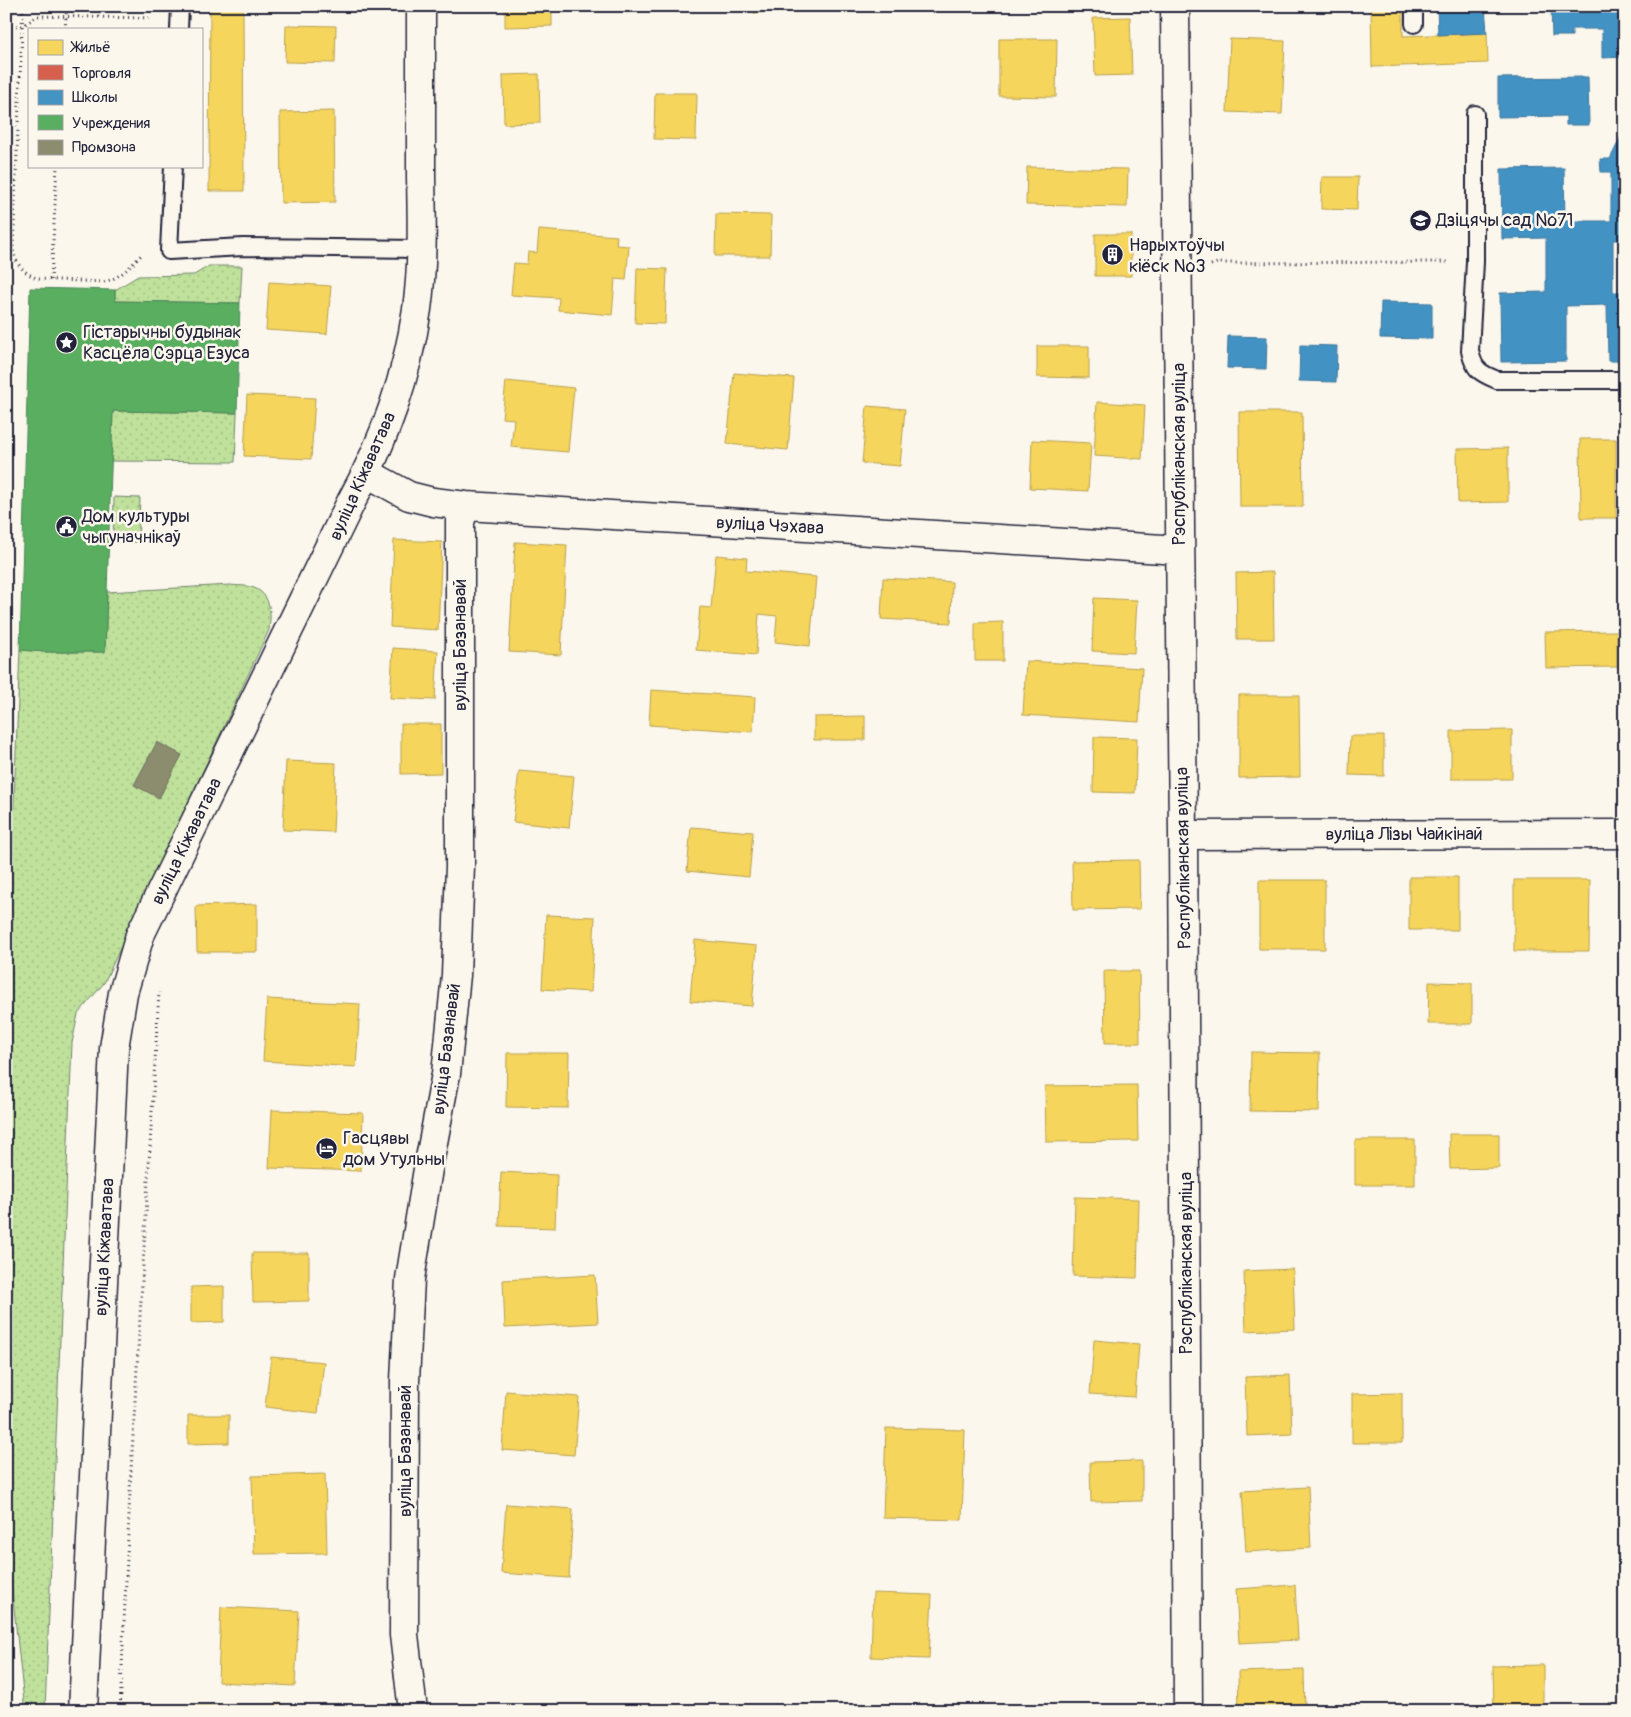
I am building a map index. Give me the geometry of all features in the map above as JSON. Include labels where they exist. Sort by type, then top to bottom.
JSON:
[{"type":"street","name":"вуліца Кіжаватава","points":[[83,1711],[114,1048],[123,993],[140,935],[367,473],[396,399],[408,354],[417,308],[421,249],[421,6]]},
{"type":"street","name":"Рэспубліканская вуліца","points":[[1175,6],[1183,835],[1188,1711]]},
{"type":"street","name":"вуліца Чэхава","points":[[367,473],[410,496],[433,502],[466,506],[1179,550]]},
{"type":"street","name":"вуліца Базанавай","points":[[413,1711],[404,1636],[405,1381],[410,1279],[446,1074],[456,975],[460,866],[460,521],[466,506]]},
{"type":"street","name":"вуліца Лізы Чайкінай","points":[[1183,835],[1625,834]]},
{"type":"lane","points":[[1414,6],[1414,24]]},
{"type":"lane","points":[[1475,114],[1475,262],[1470,351],[1473,364],[1483,375],[1497,380],[1625,380]]},
{"type":"lane","points":[[173,168],[169,251],[243,247],[421,249]]},
{"type":"path","points":[[23,6],[15,258],[22,270],[38,279],[103,282],[113,280],[122,275],[146,251]]},
{"type":"path","points":[[65,28],[66,6]]},
{"type":"path","points":[[6,25],[22,26],[38,16],[179,18]]},
{"type":"path","points":[[51,280],[57,168]]},
{"type":"path","points":[[1211,265],[1227,263],[1475,262]]},
{"type":"path","points":[[120,1711],[131,1470],[159,983]]},
{"type":"green space","points":[[209,266],[242,266],[240,303],[115,301],[115,290],[138,276],[194,275]]},
{"type":"green space","points":[[113,411],[237,413],[235,462],[111,461]]},
{"type":"green space","points":[[114,497],[140,498],[138,542],[113,542]]},
{"type":"green space","points":[[230,585],[251,587],[264,595],[270,612],[269,630],[104,983],[78,1014],[72,1043],[45,1711],[25,1711],[6,1533],[6,1002],[20,650],[105,652],[107,592]]},
{"type":"building: Жильё","points":[[210,6],[243,6],[244,191],[209,191]]},
{"type":"building: Жильё","points":[[505,6],[552,6],[552,26],[505,27]]},
{"type":"building: Жильё","points":[[754,6],[799,6],[799,11],[754,13]]},
{"type":"building: Жильё","points":[[1371,6],[1403,6],[1403,36],[1487,33],[1488,63],[1372,67]]},
{"type":"building: Жильё","points":[[1130,17],[1132,75],[1095,76],[1093,18]]},
{"type":"building: Жильё","points":[[286,25],[336,26],[335,63],[285,62]]},
{"type":"building: Жильё","points":[[999,39],[1057,39],[1056,97],[999,96]]},
{"type":"building: Жильё","points":[[1230,39],[1285,41],[1282,114],[1227,112]]},
{"type":"building: Жильё","points":[[539,74],[540,123],[504,124],[503,75]]},
{"type":"building: Жильё","points":[[655,93],[697,93],[696,140],[654,139]]},
{"type":"building: Жильё","points":[[334,111],[335,202],[281,203],[280,112]]},
{"type":"building: Жильё","points":[[1027,167],[1128,169],[1127,207],[1026,205]]},
{"type":"building: Жильё","points":[[1322,177],[1358,177],[1357,210],[1321,209]]},
{"type":"building: Жильё","points":[[716,214],[771,215],[770,256],[715,256]]},
{"type":"building: Жильё","points":[[539,230],[617,236],[616,245],[629,246],[626,280],[615,279],[612,315],[558,310],[559,298],[511,295],[514,263],[527,264],[528,252],[537,253]]},
{"type":"building: Жильё","name":"Нарыхтоўчы кіёск №3","points":[[1095,234],[1131,234],[1131,276],[1095,276]]},
{"type":"building: Жильё","points":[[637,268],[667,269],[665,324],[635,323]]},
{"type":"building: Жильё","points":[[269,282],[331,286],[327,334],[266,330]]},
{"type":"building: Жильё","points":[[1037,346],[1089,346],[1089,378],[1037,377]]},
{"type":"building: Жильё","points":[[734,373],[794,378],[788,450],[727,444]]},
{"type":"building: Жильё","points":[[506,381],[574,388],[568,452],[511,447],[514,419],[502,418]]},
{"type":"building: Жильё","points":[[247,395],[315,398],[311,459],[244,456]]},
{"type":"building: Жильё","points":[[1097,402],[1145,405],[1142,459],[1094,456]]},
{"type":"building: Жильё","points":[[867,406],[905,409],[900,466],[862,463]]},
{"type":"building: Жильё","points":[[1239,412],[1302,412],[1303,507],[1240,507]]},
{"type":"building: Жильё","points":[[1580,439],[1616,439],[1616,518],[1581,518]]},
{"type":"building: Жильё","points":[[1032,440],[1091,443],[1088,491],[1030,488]]},
{"type":"building: Жильё","points":[[1508,448],[1508,502],[1458,503],[1457,449]]},
{"type":"building: Жильё","points":[[394,540],[442,542],[438,630],[390,627]]},
{"type":"building: Жильё","points":[[515,542],[567,545],[561,655],[509,652]]},
{"type":"building: Жильё","points":[[716,555],[747,558],[746,571],[816,577],[810,646],[775,642],[777,616],[759,614],[756,655],[696,650],[700,607],[711,608]]},
{"type":"building: Жильё","points":[[1273,572],[1274,639],[1237,639],[1236,573]]},
{"type":"building: Жильё","points":[[883,578],[952,582],[951,623],[881,619]]},
{"type":"building: Жильё","points":[[1094,598],[1137,600],[1134,653],[1092,651]]},
{"type":"building: Жильё","points":[[1003,622],[1003,661],[975,661],[975,623]]},
{"type":"building: Жильё","points":[[1617,631],[1617,667],[1546,668],[1545,632]]},
{"type":"building: Жильё","points":[[393,648],[438,651],[435,700],[390,698]]},
{"type":"building: Жильё","points":[[1026,661],[1142,668],[1139,722],[1023,715]]},
{"type":"building: Жильё","points":[[651,690],[755,697],[753,732],[649,725]]},
{"type":"building: Жильё","points":[[1239,695],[1299,695],[1300,777],[1239,778]]},
{"type":"building: Жильё","points":[[865,716],[865,740],[814,740],[814,717]]},
{"type":"building: Жильё","points":[[401,724],[441,724],[441,773],[401,774]]},
{"type":"building: Жильё","points":[[1512,730],[1512,779],[1451,779],[1451,731]]},
{"type":"building: Жильё","points":[[1350,736],[1384,736],[1384,776],[1349,775]]},
{"type":"building: Жильё","points":[[1094,737],[1137,738],[1135,793],[1093,792]]},
{"type":"building: Жильё","points":[[286,761],[336,763],[333,832],[283,830]]},
{"type":"building: Жильё","points":[[519,771],[574,776],[569,828],[513,822]]},
{"type":"building: Жильё","points":[[691,827],[753,832],[749,877],[687,871]]},
{"type":"building: Жильё","points":[[1139,860],[1140,909],[1073,910],[1072,861]]},
{"type":"building: Жильё","points":[[1409,877],[1458,877],[1458,930],[1409,930]]},
{"type":"building: Жильё","points":[[1259,880],[1325,880],[1325,949],[1259,949]]},
{"type":"building: Жильё","points":[[1514,880],[1590,880],[1589,951],[1514,951]]},
{"type":"building: Жильё","points":[[257,904],[257,952],[197,952],[196,906]]},
{"type":"building: Жильё","points":[[546,915],[595,917],[591,992],[542,989]]},
{"type":"building: Жильё","points":[[695,940],[757,946],[752,1006],[690,1001]]},
{"type":"building: Жильё","points":[[1104,971],[1139,971],[1140,1043],[1105,1043]]},
{"type":"building: Жильё","points":[[1429,982],[1472,983],[1472,1024],[1428,1024]]},
{"type":"building: Жильё","points":[[267,999],[360,1004],[356,1067],[263,1061]]},
{"type":"building: Жильё","points":[[1251,1052],[1320,1053],[1319,1112],[1250,1111]]},
{"type":"building: Жильё","points":[[507,1053],[569,1053],[568,1108],[506,1107]]},
{"type":"building: Жильё","points":[[1137,1085],[1138,1141],[1046,1142],[1045,1086]]},
{"type":"building: Жильё","points":[[272,1110],[363,1113],[361,1171],[269,1168]]},
{"type":"building: Жильё","points":[[1449,1134],[1499,1134],[1499,1168],[1450,1169]]},
{"type":"building: Жильё","points":[[1355,1140],[1415,1140],[1415,1185],[1355,1185]]},
{"type":"building: Жильё","points":[[501,1172],[557,1175],[555,1228],[499,1226]]},
{"type":"building: Жильё","points":[[1075,1197],[1139,1199],[1137,1278],[1073,1276]]},
{"type":"building: Жильё","points":[[252,1253],[309,1253],[309,1301],[253,1302]]},
{"type":"building: Жильё","points":[[1293,1269],[1295,1329],[1246,1331],[1244,1271]]},
{"type":"building: Жильё","points":[[595,1275],[598,1323],[505,1328],[503,1280]]},
{"type":"building: Жильё","points":[[224,1286],[224,1322],[191,1323],[191,1287]]},
{"type":"building: Жильё","points":[[1094,1340],[1139,1344],[1135,1397],[1090,1394]]},
{"type":"building: Жильё","points":[[271,1357],[324,1362],[318,1413],[265,1407]]},
{"type":"building: Жильё","points":[[1290,1375],[1292,1434],[1247,1436],[1245,1377]]},
{"type":"building: Жильё","points":[[506,1391],[579,1397],[574,1455],[502,1450]]},
{"type":"building: Жильё","points":[[1402,1393],[1402,1443],[1352,1443],[1352,1394]]},
{"type":"building: Жильё","points":[[188,1415],[229,1415],[229,1443],[188,1444]]},
{"type":"building: Жильё","points":[[886,1428],[965,1430],[962,1520],[883,1518]]},
{"type":"building: Жильё","points":[[1142,1461],[1142,1501],[1091,1502],[1090,1462]]},
{"type":"building: Жильё","points":[[325,1474],[327,1553],[254,1554],[252,1476]]},
{"type":"building: Жильё","points":[[1308,1487],[1311,1548],[1246,1552],[1242,1491]]},
{"type":"building: Жильё","points":[[506,1504],[573,1509],[569,1578],[501,1573]]},
{"type":"building: Жильё","points":[[1295,1585],[1298,1640],[1239,1643],[1236,1589]]},
{"type":"building: Жильё","points":[[873,1593],[932,1595],[929,1659],[871,1657]]},
{"type":"building: Жильё","points":[[221,1607],[299,1611],[295,1686],[218,1682]]},
{"type":"building: Жильё","points":[[1543,1665],[1543,1711],[1494,1711],[1493,1666]]},
{"type":"building: Жильё","points":[[1304,1670],[1305,1711],[1239,1711],[1238,1672]]},
{"type":"building: Жильё","points":[[284,1704],[284,1711],[159,1711],[159,1706]]},
{"type":"building: Жильё","points":[[1071,1709],[1111,1711],[1071,1711]]},
{"type":"building: Торговля","points":[[75,6],[150,6],[150,11]]},
{"type":"building: Школы","points":[[1437,6],[1485,6],[1487,33],[1438,35]]},
{"type":"building: Школы","points":[[1551,6],[1625,6],[1625,57],[1602,58],[1602,29],[1572,29],[1572,36],[1552,36]]},
{"type":"building: Школы","points":[[1588,77],[1589,125],[1566,125],[1566,116],[1498,117],[1498,78]]},
{"type":"building: Школы","points":[[1625,129],[1625,240],[1613,240],[1613,292],[1625,292],[1625,361],[1608,361],[1607,305],[1566,306],[1566,361],[1501,362],[1500,293],[1546,292],[1546,238],[1502,239],[1501,169],[1564,168],[1565,221],[1611,221],[1611,172],[1601,172],[1600,159],[1610,159]]},
{"type":"building: Школы","points":[[1381,302],[1432,303],[1432,339],[1380,338]]},
{"type":"building: Школы","points":[[1228,336],[1267,337],[1266,369],[1227,368]]},
{"type":"building: Школы","points":[[1300,345],[1337,346],[1336,382],[1299,381]]},
{"type":"building: Учреждения","name":"Дом культуры чыгуначнікаў","points":[[30,288],[115,290],[115,301],[240,303],[237,413],[113,411],[105,652],[20,650]]},
{"type":"building: Промзона","points":[[157,742],[182,755],[159,798],[134,785]]},
{"type":"place","name":"Дзіцячы сад №71","points":[[1420,220]]},
{"type":"place","name":"Нарыхтоўчы кіёск №3","points":[[1113,255]]},
{"type":"place","name":"Гістарычны будынак Касцёла Сэрца Езуса","points":[[67,342]]},
{"type":"place","name":"Дом культуры чыгуначнікаў","points":[[66,526]]},
{"type":"place","name":"Гасцявы дом Утульны","points":[[327,1148]]}]
